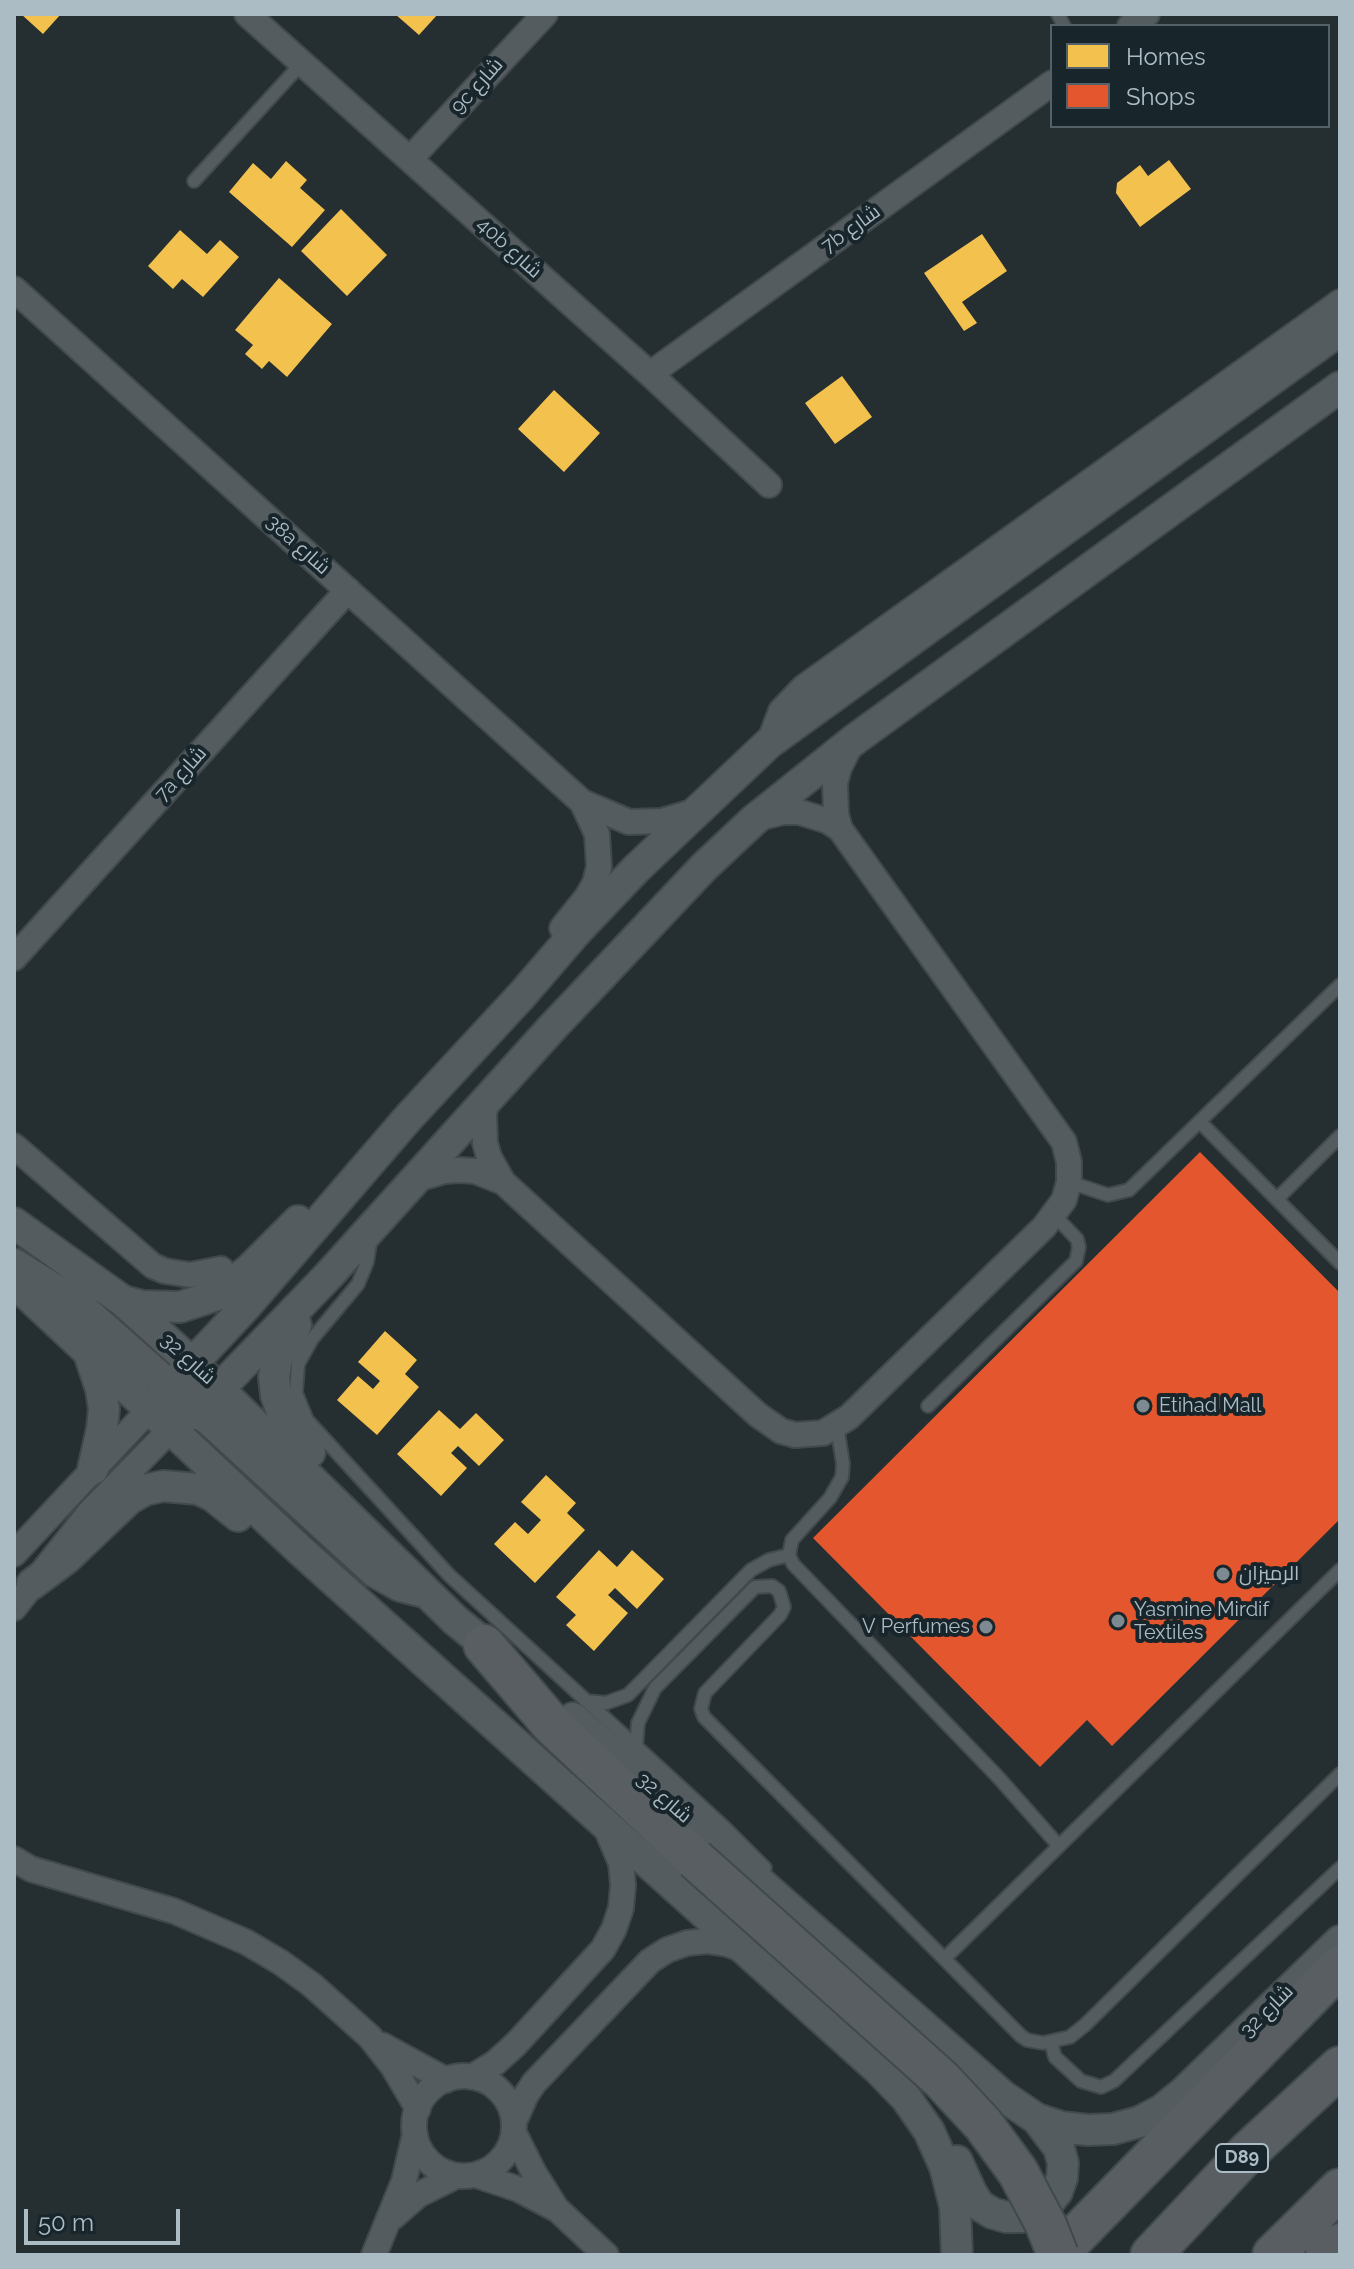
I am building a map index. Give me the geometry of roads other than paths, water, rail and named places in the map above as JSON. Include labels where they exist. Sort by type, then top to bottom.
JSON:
[{"type":"highway","points":[[484,1645],[553,1726],[695,1859],[942,2080],[983,2124],[1018,2172],[1058,2255],[1340,1966]]},
{"type":"highway","name":"D89","points":[[1151,2255],[1248,2152],[1340,2067]]},
{"type":"highway","points":[[1273,2255],[1340,2189]]},
{"type":"highway","points":[[1326,2255],[1340,2244]]},
{"type":"street","name":"40b شارع","points":[[247,14],[650,374],[769,485]]},
{"type":"street","name":"9c شارع","points":[[410,159],[545,14]]},
{"type":"street","name":"7b شارع","points":[[650,374],[1050,84]]},
{"type":"street","name":"38a شارع","points":[[14,289],[582,802],[613,817],[645,823],[699,810]]},
{"type":"street","points":[[769,743],[781,711],[804,687],[1340,302]]},
{"type":"street","points":[[14,1608],[160,1420],[183,1374],[418,1107],[636,869],[769,743],[1340,330]]},
{"type":"street","points":[[14,1554],[93,1469],[160,1420],[194,1411],[220,1388],[329,1275],[704,867],[754,820],[854,740],[1340,387]]},
{"type":"street","name":"7a شارع","points":[[14,958],[348,590]]},
{"type":"street","points":[[840,829],[835,783],[845,753],[854,740]]},
{"type":"street","name":"38a شارع","points":[[522,995],[545,952],[595,883],[599,867],[599,842],[582,802]]},
{"type":"street","points":[[487,1100],[485,1143],[503,1182],[769,1424],[795,1435],[823,1433],[837,1426],[1055,1216],[1069,1182],[1069,1162],[1064,1142],[840,829],[828,821],[799,812],[768,814],[754,820]]},
{"type":"street","points":[[14,1146],[153,1266],[190,1275],[221,1269]]},
{"type":"street","points":[[414,1180],[459,1170],[475,1171],[503,1182]]},
{"type":"street","points":[[123,1301],[142,1306],[180,1307],[217,1295],[250,1269],[311,1210],[355,1180]]},
{"type":"street","name":"شارع 32","points":[[14,1223],[123,1301],[183,1374]]},
{"type":"street","points":[[14,1264],[75,1302],[162,1379],[183,1374]]},
{"type":"street","points":[[329,1275],[284,1343],[274,1377],[276,1395],[288,1428],[342,1485],[355,1509],[358,1522]]},
{"type":"street","points":[[14,1282],[300,1550],[878,2069],[946,2140],[979,2205],[992,2213],[1006,2217],[1035,2213],[1057,2192],[1063,2163],[1059,2148],[1037,2119]]},
{"type":"street","points":[[87,1351],[101,1389],[104,1409],[93,1469]]},
{"type":"street","points":[[183,1374],[195,1390],[220,1388]]},
{"type":"street","name":"شارع 32","points":[[220,1388],[484,1645],[540,1689],[1003,2096],[1037,2119],[1061,2127],[1113,2129],[1139,2122],[1162,2110],[1340,1941]]},
{"type":"street","points":[[194,1411],[208,1419],[375,1572],[400,1586],[428,1593]]},
{"type":"street","points":[[32,1584],[67,1558],[129,1499],[145,1490],[163,1486],[198,1489],[213,1496],[262,1536],[274,1543],[300,1550]]},
{"type":"street","points":[[374,2255],[404,2181],[416,2122],[434,2087],[446,2080],[472,2077],[506,2054],[603,1949],[614,1929],[622,1897],[621,1863],[603,1822]]},
{"type":"street","points":[[20,1866],[174,1911],[246,1942],[312,1985],[370,2037],[392,2065],[416,2122],[425,2157],[433,2166],[518,2189],[558,2210]]},
{"type":"street","points":[[387,2225],[418,2195],[501,2160],[509,2147],[526,2095],[534,2083],[650,1961],[667,1950],[697,1942],[727,1944],[747,1951]]},
{"type":"street","points":[[370,2037],[446,2080]]},
{"type":"street","points":[[472,2077],[496,2088],[505,2097],[514,2128],[534,2173],[558,2210],[606,2255]]},
{"type":"street","points":[[906,2098],[929,2131],[945,2167],[955,2206],[957,2255]]},
{"type":"lane","points":[[194,181],[302,63]]},
{"type":"lane","points":[[1069,1182],[1108,1195],[1129,1190],[1340,985]]},
{"type":"lane","points":[[1200,1122],[1340,1263]]},
{"type":"lane","points":[[1277,1199],[1339,1138]]},
{"type":"lane","points":[[928,1406],[1076,1261],[1077,1239],[1055,1216]]},
{"type":"lane","points":[[374,1225],[367,1262],[358,1284],[312,1339],[298,1364],[296,1393],[300,1407],[316,1431],[449,1575],[724,1827],[789,1892],[844,1958]]},
{"type":"lane","points":[[837,1426],[843,1464],[837,1488],[792,1540],[789,1555],[793,1564],[998,1777],[1059,1846]]},
{"type":"lane","points":[[583,1701],[606,1703],[628,1695],[751,1570],[769,1560],[789,1555]]},
{"type":"lane","points":[[944,1959],[1340,1570]]},
{"type":"lane","points":[[636,1749],[638,1723],[655,1688],[748,1592],[763,1585],[772,1586],[783,1599],[784,1607],[780,1615],[711,1686],[702,1701],[704,1717],[1021,2036],[1035,2042],[1070,2037],[1085,2025],[1340,1774]]},
{"type":"lane","points":[[1051,2042],[1055,2057],[1081,2081],[1101,2087],[1114,2081],[1340,1868]]},
{"type":"place","name":"Etihad Mall","points":[[1143,1406]]},
{"type":"place","name":"الرميزان","points":[[1223,1574]]},
{"type":"place","name":"Yasmine Mirdif Textiles","points":[[1118,1621]]},
{"type":"place","name":"V Perfumes","points":[[986,1627]]}]
